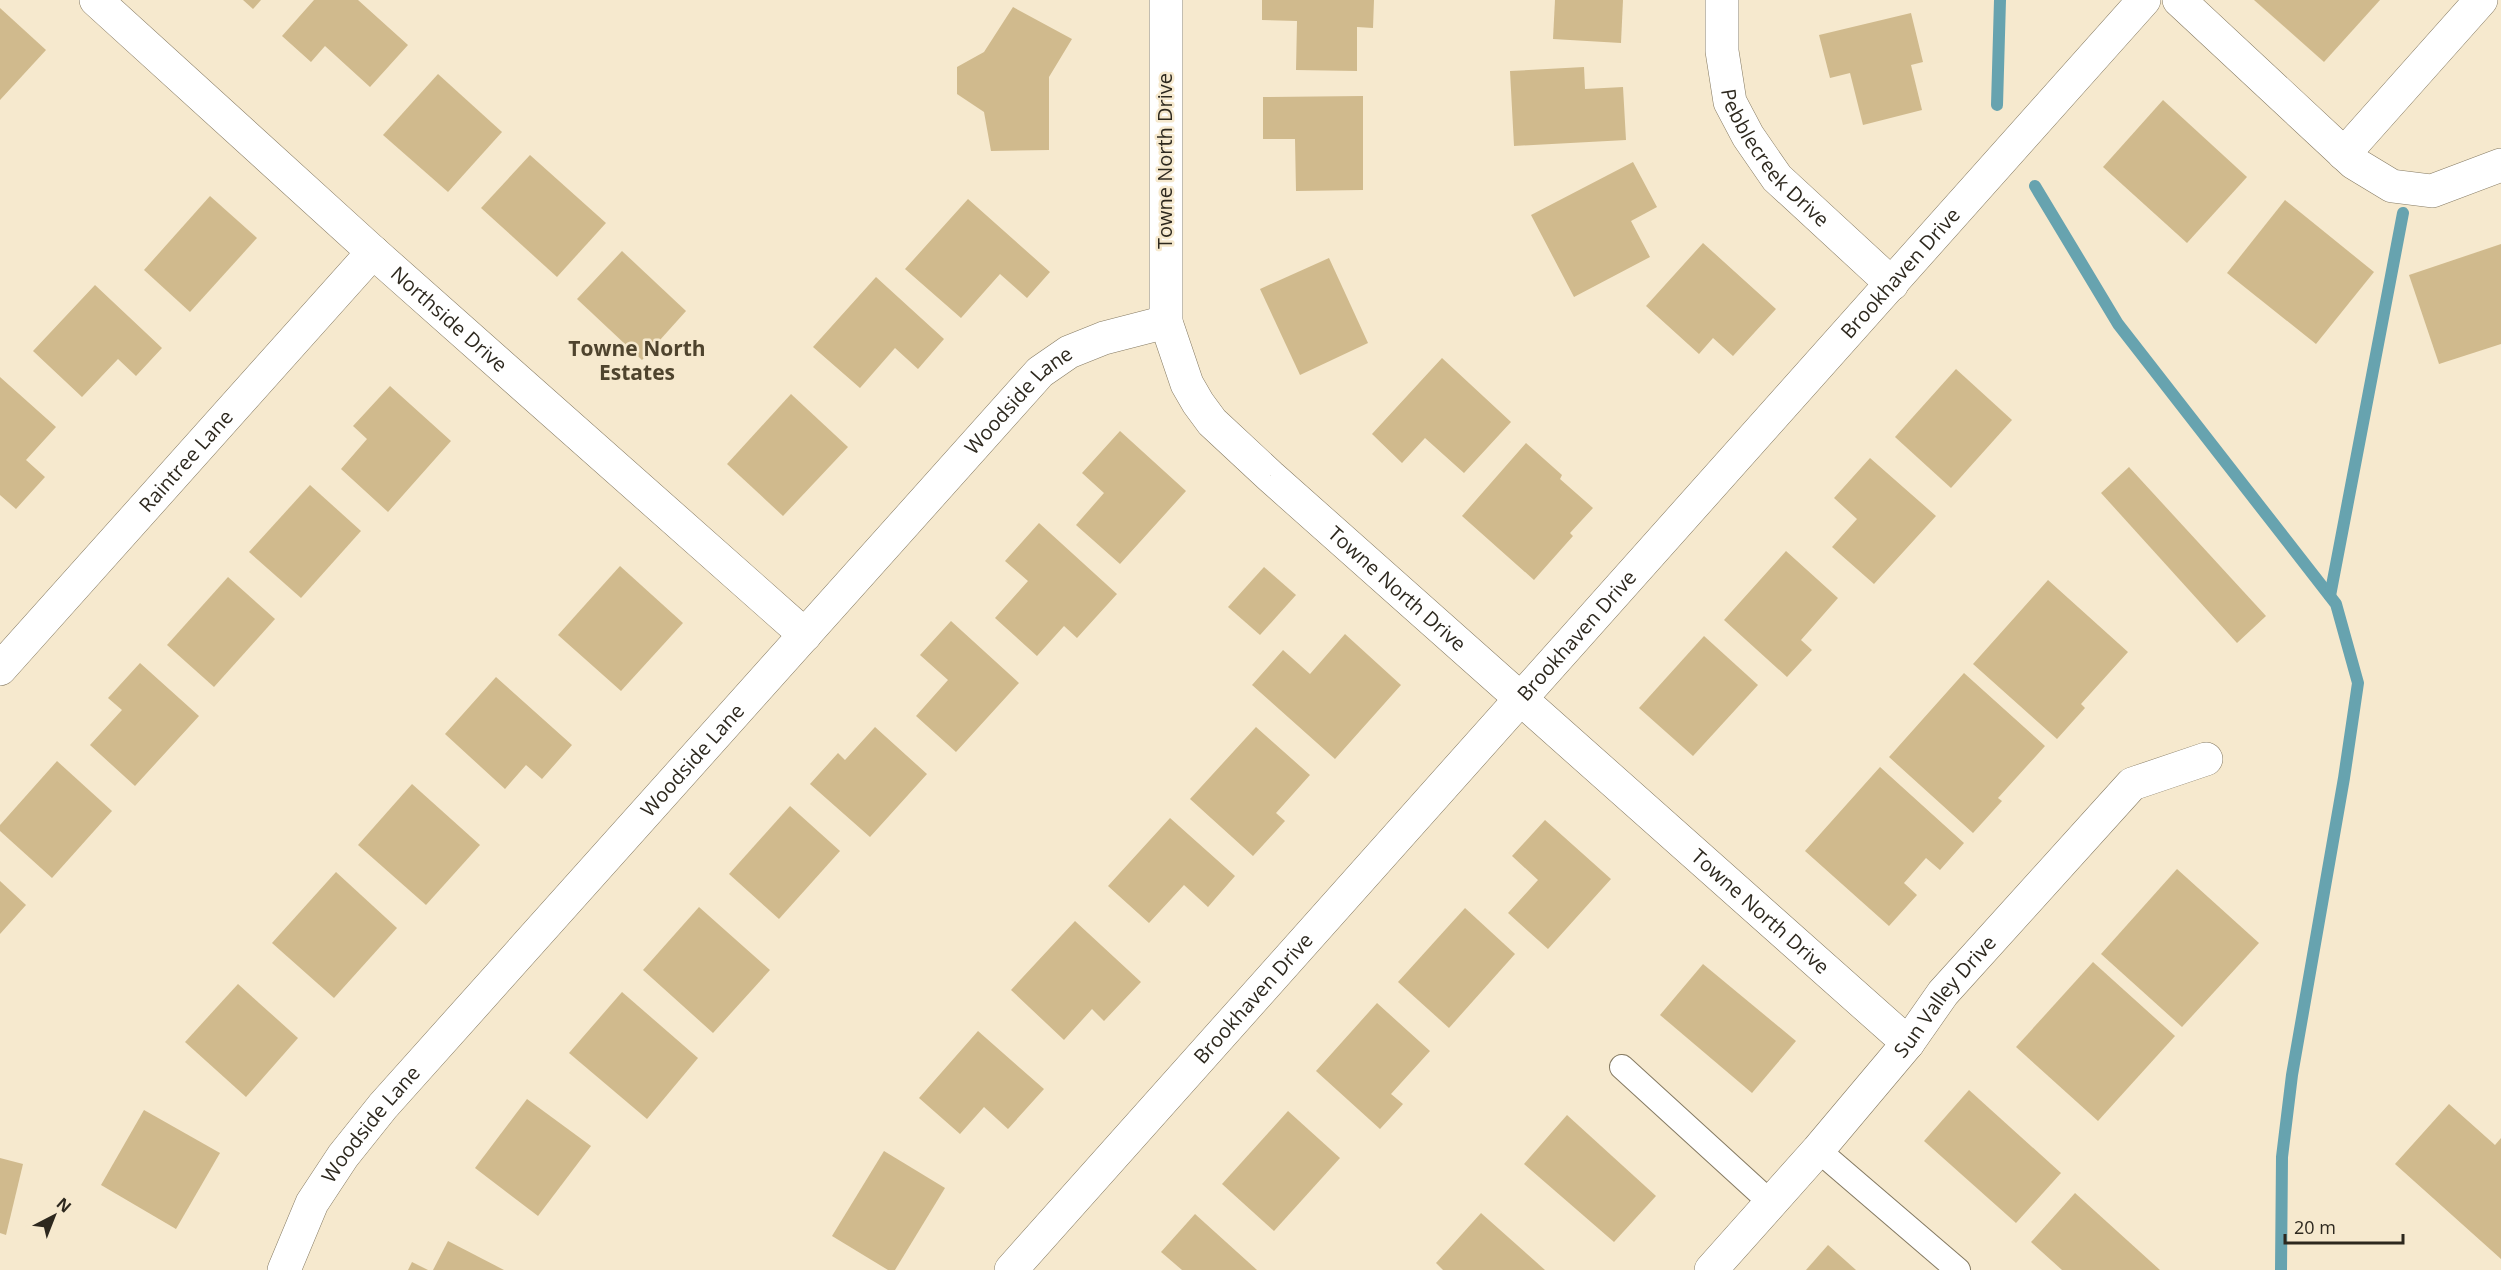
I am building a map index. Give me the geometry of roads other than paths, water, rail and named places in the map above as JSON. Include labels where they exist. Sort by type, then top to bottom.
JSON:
[{"type":"street","name":"Northside Drive","points":[[96,0],[373,252],[805,635]]},
{"type":"street","name":"Towne North Drive","points":[[1166,0],[1166,322],[1188,387],[1212,422],[1908,1043]]},
{"type":"street","name":"Pebblecreek Drive","points":[[1722,0],[1722,51],[1730,102],[1748,136],[1778,178],[1892,284]]},
{"type":"street","name":"Brookhaven Drive","points":[[1011,1270],[2144,0]]},
{"type":"street","points":[[2179,0],[2354,163],[2392,186],[2432,191],[2501,165]]},
{"type":"street","points":[[2344,154],[2481,0]]},
{"type":"street","name":"Raintree Lane","points":[[0,669],[373,252]]},
{"type":"street","name":"Woodside Lane","points":[[284,1270],[312,1203],[364,1128],[1040,372],[1069,352],[1104,338],[1166,322]]},
{"type":"street","name":"Sun Valley Drive","points":[[1711,1270],[1818,1150],[1908,1043],[1943,993],[2132,784],[2205,759]]},
{"type":"lane","points":[[1622,1067],[1771,1203]]},
{"type":"lane","points":[[1818,1150],[1958,1270]]},
{"type":"waterway","points":[[1997,105],[2000,0]]},
{"type":"waterway","points":[[2035,186],[2118,324],[2336,604],[2358,683],[2344,778],[2292,1075],[2282,1157],[2281,1270]]},
{"type":"waterway","points":[[2330,596],[2403,213]]},
{"type":"district","name":"Towne North Estates","points":[[637,361]]}]
